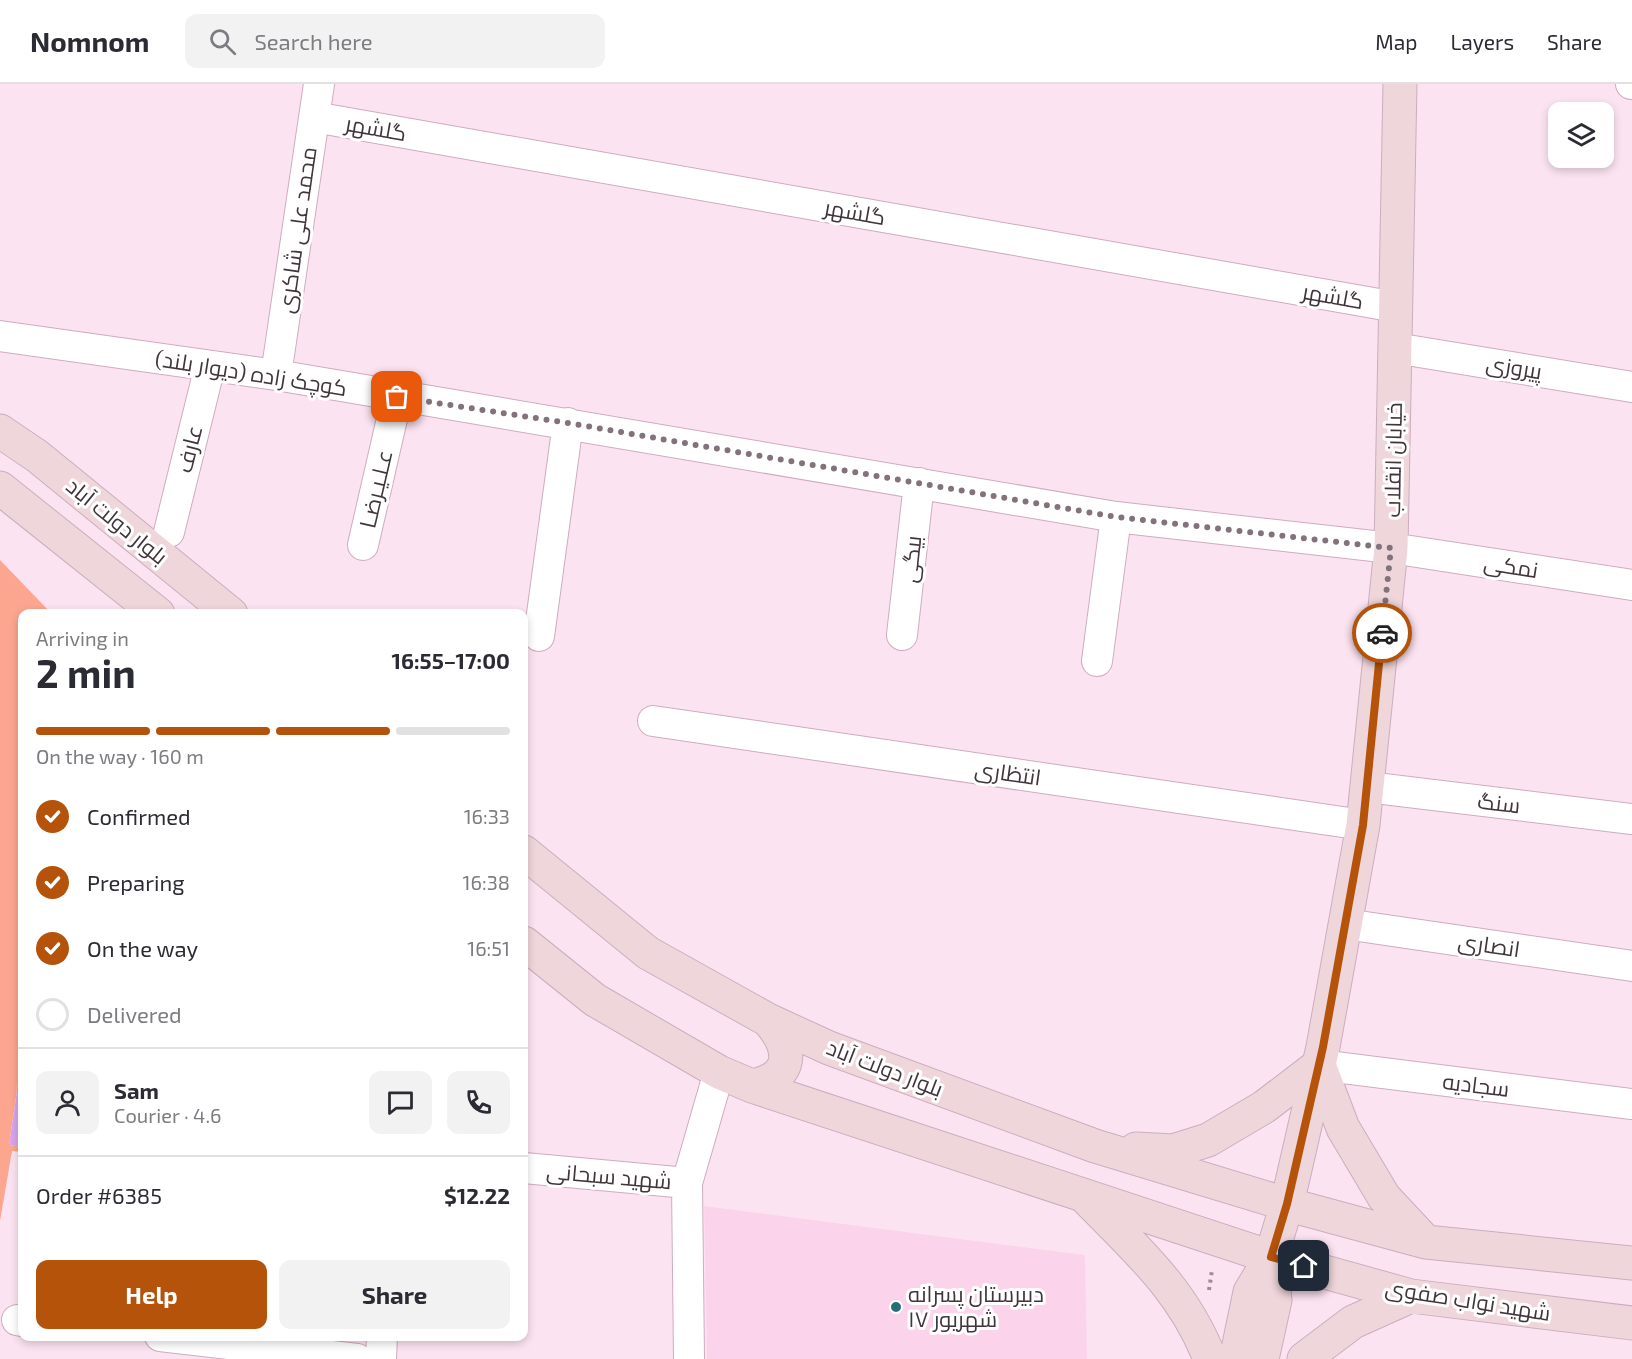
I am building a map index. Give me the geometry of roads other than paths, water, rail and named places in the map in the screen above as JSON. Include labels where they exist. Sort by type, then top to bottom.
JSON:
[{"type":"main road","name":"خیابان انقلاب","points":[[1236,1359],[1250,1292],[1271,1257],[1286,1204],[1319,1065],[1363,825],[1391,548],[1400,84]]},
{"type":"main road","name":"بلوار دولت آباد","points":[[0,431],[37,456],[225,609]]},
{"type":"main road","name":"بلوار دولت آباد","points":[[0,488],[152,609]]},
{"type":"main road","name":"بلوار دولت آباد","points":[[528,855],[648,953],[768,1020],[829,1048],[1095,1146],[1286,1204]]},
{"type":"main road","points":[[528,946],[595,1000],[718,1072],[752,1086],[1271,1257]]},
{"type":"main road","points":[[752,1086],[768,1083],[778,1077],[784,1067],[786,1052],[784,1042],[768,1020]]},
{"type":"main road","points":[[1095,1146],[1173,1151],[1208,1140],[1264,1107],[1319,1065],[1343,1128],[1384,1197],[1426,1242]]},
{"type":"main road","points":[[1084,1196],[1158,1271],[1178,1296],[1200,1332],[1210,1359]]},
{"type":"main road","points":[[1286,1204],[1426,1242],[1632,1263]]},
{"type":"main road","name":"خیابان انقلاب","points":[[1262,1359],[1275,1300],[1271,1257]]},
{"type":"main road","name":"شهید نواب صفوی","points":[[1271,1257],[1411,1296],[1632,1323]]},
{"type":"main road","points":[[1304,1359],[1353,1322],[1411,1296]]},
{"type":"street","name":"محمد علی شاکری","points":[[276,375],[319,84]]},
{"type":"street","name":"گلشهر","points":[[314,117],[1396,307]]},
{"type":"street","name":"کوچک زاده (دیوار بلند)","points":[[0,336],[276,375],[1116,517],[1391,548]]},
{"type":"street","name":"پیروزی","points":[[1395,348],[1632,387]]},
{"type":"street","name":"عارف","points":[[169,532],[210,366]]},
{"type":"street","name":"عـلـیـرضـا","points":[[363,545],[397,397]]},
{"type":"street","points":[[539,636],[568,423]]},
{"type":"street","name":"بیگی","points":[[902,635],[919,483]]},
{"type":"street","points":[[1097,662],[1116,517]]},
{"type":"street","name":"نمکی","points":[[1391,548],[1632,585]]},
{"type":"street","name":"انتظاری","points":[[653,722],[1363,825]]},
{"type":"street","name":"سنگ","points":[[1367,787],[1632,819]]},
{"type":"street","name":"انصاری","points":[[1345,924],[1632,966]]},
{"type":"street","name":"سجادیه","points":[[1319,1065],[1632,1104]]},
{"type":"street","name":"شهید سبحانی","points":[[528,1168],[687,1183],[718,1072]]},
{"type":"street","points":[[687,1183],[688,1359]]},
{"type":"street","points":[[203,1341],[357,1359]]},
{"type":"street","points":[[381,1359],[382,1341]]},
{"type":"place","name":"دبیرستان پسرانه ۱۷ شهریور","points":[[896,1307]]}]
